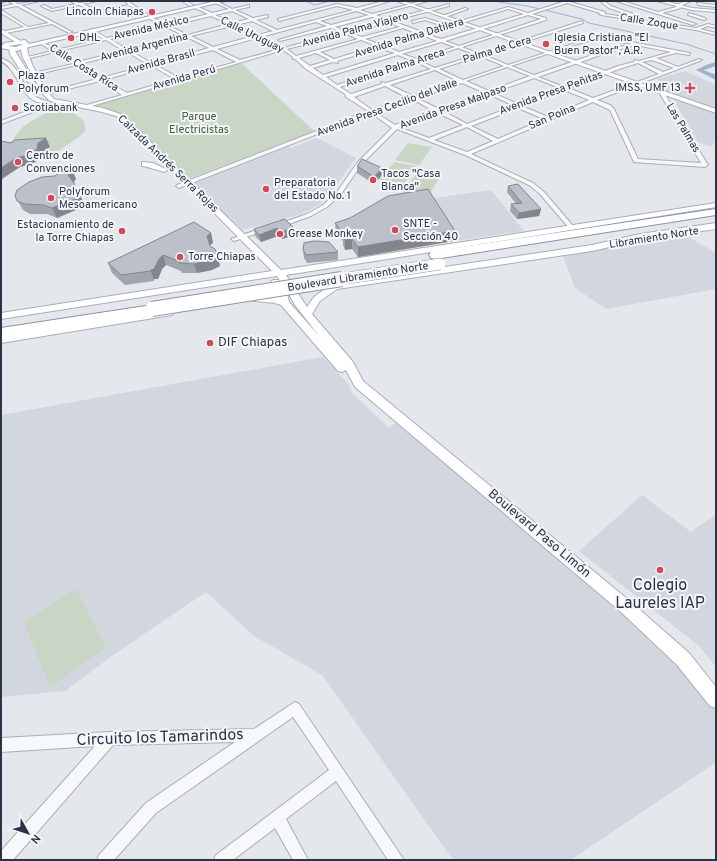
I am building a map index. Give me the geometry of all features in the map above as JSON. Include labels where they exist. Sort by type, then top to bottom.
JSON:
[{"type":"highway","name":"Boulevard Libramiento Norte","points":[[438,259],[569,231],[716,212]]},
{"type":"highway","name":"Boulevard Libramiento Norte","points":[[1,333],[152,304],[438,259],[716,222]]},
{"type":"highway","points":[[514,236],[569,231]]},
{"type":"highway","name":"Boulevard Libramiento Norte","points":[[1,322],[152,304]]},
{"type":"main road","points":[[6,50],[70,32],[223,1]]},
{"type":"main road","points":[[399,1],[716,111]]},
{"type":"main road","points":[[659,1],[678,6],[716,12]]},
{"type":"main road","points":[[2,33],[23,44],[41,42],[145,16]]},
{"type":"main road","points":[[1,39],[11,64]]},
{"type":"main road","points":[[23,44],[26,58],[52,102]]},
{"type":"main road","points":[[6,50],[32,83],[52,102]]},
{"type":"main road","points":[[32,83],[40,82]]},
{"type":"main road","name":"Calzada Andrés Serra Rojas","points":[[52,102],[103,110],[121,116],[176,181]]},
{"type":"main road","name":"Calzada Andrés Serra Rojas","points":[[52,102],[96,112],[115,119],[176,181],[239,238],[274,273],[286,293]]},
{"type":"main road","points":[[145,164],[152,164],[176,181]]},
{"type":"main road","points":[[569,231],[716,205]]},
{"type":"main road","name":"Calzada Andrés Serra Rojas","points":[[212,217],[239,238]]},
{"type":"main road","points":[[1,339],[257,298],[276,300],[286,293],[592,248],[640,237],[716,227]]},
{"type":"main road","name":"Libramiento Norte","points":[[592,248],[716,227]]},
{"type":"main road","points":[[1,316],[514,236]]},
{"type":"main road","points":[[251,277],[265,264],[304,269]]},
{"type":"main road","points":[[308,313],[317,299],[335,286]]},
{"type":"main road","name":"Boulevard Paso Limón","points":[[286,293],[308,313],[349,365],[353,375],[365,389],[626,607],[683,659],[716,700]]},
{"type":"main road","name":"Boulevard Paso Limón","points":[[286,293],[346,372],[353,375]]},
{"type":"street","points":[[10,1],[70,32]]},
{"type":"street","points":[[1,10],[38,1]]},
{"type":"street","points":[[72,1],[99,12],[130,4]]},
{"type":"street","points":[[51,4],[43,6],[52,10],[95,1]]},
{"type":"street","points":[[123,1],[130,4],[145,16],[240,62]]},
{"type":"street","name":"Calle Uruguay","points":[[184,1],[231,25],[284,49],[308,68],[372,112],[397,127],[467,154],[531,184],[542,192],[569,231]]},
{"type":"street","name":"Avenida Brasil","points":[[46,94],[99,78],[388,1]]},
{"type":"street","points":[[280,40],[426,1]]},
{"type":"street","points":[[322,77],[569,1]]},
{"type":"street","name":"Calle Zoque","points":[[569,1],[603,13],[634,20],[696,29],[716,34]]},
{"type":"street","points":[[618,1],[703,27]]},
{"type":"street","points":[[634,20],[658,13],[689,1]]},
{"type":"street","points":[[214,2],[276,30],[284,49]]},
{"type":"street","points":[[597,3],[606,3],[662,24]]},
{"type":"street","points":[[603,13],[606,3]]},
{"type":"street","points":[[699,3],[716,6]]},
{"type":"street","points":[[130,4],[145,16]]},
{"type":"street","points":[[584,7],[592,4]]},
{"type":"street","points":[[279,20],[337,5],[355,9],[593,100]]},
{"type":"street","name":"Avenida Palma Viajero","points":[[284,49],[448,5]]},
{"type":"street","points":[[104,6],[111,10]]},
{"type":"street","name":"Avenida México","points":[[26,58],[248,6]]},
{"type":"street","name":"Avenida Palma Datilera","points":[[308,68],[509,8],[527,14]]},
{"type":"street","points":[[444,16],[466,9]]},
{"type":"street","points":[[1,10],[28,28]]},
{"type":"street","points":[[685,16],[699,10]]},
{"type":"street","points":[[301,14],[417,61],[548,119]]},
{"type":"street","name":"Avenida Palma Areca","points":[[336,87],[545,19],[527,14]]},
{"type":"street","points":[[689,14],[704,19]]},
{"type":"street","name":"Avenida Argentina","points":[[36,74],[267,16]]},
{"type":"street","points":[[699,20],[709,18]]},
{"type":"street","points":[[413,22],[425,19],[446,26]]},
{"type":"street","name":"Palma de Cera","points":[[350,96],[564,31],[567,28],[582,22]]},
{"type":"street","points":[[2,33],[52,23]]},
{"type":"street","points":[[696,29],[708,25],[716,27]]},
{"type":"street","points":[[294,58],[403,27]]},
{"type":"street","points":[[92,30],[179,80]]},
{"type":"street","points":[[587,34],[634,45],[689,54]]},
{"type":"street","name":"Avenida Presa Cecilio del Valle","points":[[176,181],[411,98],[548,52],[599,37]]},
{"type":"street","name":"Calle Costa Rica","points":[[41,42],[126,95]]},
{"type":"street","name":"Avenida Presa Malpaso","points":[[239,238],[298,219],[325,206],[339,193],[359,164],[397,127],[576,62],[608,51],[634,45]]},
{"type":"street","name":"Avenida Perú","points":[[85,107],[284,49]]},
{"type":"street","points":[[317,52],[340,63]]},
{"type":"street","name":"Avenida Presa Peñitas","points":[[429,140],[563,88],[636,62],[675,52]]},
{"type":"street","points":[[651,58],[678,68]]},
{"type":"street","points":[[1,59],[8,61],[11,64],[23,86],[34,100],[40,103],[52,102]]},
{"type":"street","name":"San Poina","points":[[467,154],[496,140],[593,100],[700,60]]},
{"type":"street","points":[[636,62],[663,74]]},
{"type":"street","points":[[346,66],[358,71]]},
{"type":"street","points":[[364,74],[375,79]]},
{"type":"street","points":[[380,82],[496,140]]},
{"type":"street","points":[[23,86],[32,83]]},
{"type":"street","name":"Las Palmas","points":[[593,100],[612,109],[636,161],[705,165],[661,92]]},
{"type":"street","points":[[1,120],[52,102]]},
{"type":"street","points":[[1,123],[52,102]]},
{"type":"street","name":"Circuito los Tamarindos","points":[[1,744],[110,738],[256,735],[295,708],[397,860]]},
{"type":"street","points":[[104,860],[151,808],[256,735]]},
{"type":"street","points":[[3,860],[110,738]]},
{"type":"street","points":[[221,860],[337,772]]},
{"type":"street","points":[[277,817],[301,860]]},
{"type":"shaded area","name":"IMSS, UMF 13","points":[[685,71],[716,85],[716,110],[666,92],[658,79]]},
{"type":"shaded area","points":[[671,96],[716,112],[716,138],[712,147],[698,142]]},
{"type":"shaded area","name":"Preparatoria del Estado No. 1","points":[[317,138],[356,158],[328,196],[320,204],[301,214],[243,230],[192,183],[287,146],[291,148]]},
{"type":"shaded area","points":[[491,190],[524,231],[454,241],[427,199]]},
{"type":"shaded area","points":[[687,236],[716,253],[716,289],[606,309],[575,288],[563,256]]},
{"type":"shaded area","points":[[323,357],[349,385],[352,393],[389,428],[398,421],[679,662],[716,711],[716,762],[571,860],[453,860],[322,675],[254,636],[206,592],[116,653],[65,691],[1,697],[1,415]]},
{"type":"shaded area","name":"Colegio Laureles IAP","points":[[642,495],[691,532],[716,514],[716,667],[699,646],[579,551]]},
{"type":"green space","name":"Parque Electricistas","points":[[240,62],[314,131],[188,179],[120,113],[90,106]]},
{"type":"green space","points":[[55,111],[72,112],[84,121],[86,130],[79,137],[42,161],[42,156],[52,147],[1,150],[9,145],[20,130],[27,124],[42,115]]},
{"type":"green space","points":[[408,143],[432,147],[419,165],[395,160]]},
{"type":"green space","points":[[394,162],[417,166],[403,185],[379,180]]},
{"type":"green space","points":[[416,174],[439,179],[426,199],[401,194]]},
{"type":"green space","points":[[76,589],[106,648],[50,687],[24,622]]},
{"type":"building","points":[[46,138],[38,143],[37,149],[28,155],[16,158],[1,168],[1,141],[11,143],[15,140]]},
{"type":"building","points":[[362,159],[382,168],[374,177],[357,166]]},
{"type":"building","points":[[72,169],[68,175],[74,183],[75,188],[72,193],[81,197],[52,208],[43,205],[25,204],[17,201],[15,196],[17,190],[29,182],[42,177],[55,176],[62,170]]},
{"type":"building","points":[[518,184],[541,209],[519,213],[511,204],[522,203],[508,186]]},
{"type":"building","name":"SNTE - Sección 40","points":[[428,189],[455,231],[358,247],[352,239],[345,240],[342,235],[344,234],[335,223],[350,218],[388,196]]},
{"type":"building","points":[[285,219],[294,228],[281,232],[277,228],[259,235],[254,229]]},
{"type":"building","points":[[194,222],[211,233],[207,236],[210,246],[215,249],[218,256],[194,264],[179,263],[181,262],[163,255],[151,271],[121,275],[108,263]]},
{"type":"building","points":[[314,241],[329,242],[338,252],[306,255],[303,250],[304,243]]},
{"type":"waterway","points":[[306,1],[314,5],[331,1]]},
{"type":"waterway","points":[[361,1],[368,1]]},
{"type":"waterway","points":[[492,1],[527,6],[582,19],[589,23],[686,44],[716,54]]},
{"type":"waterway","points":[[716,64],[699,70],[716,78]]},
{"type":"place","name":"Lincoln Chiapas","points":[[152,12]]},
{"type":"place","name":"DHL","points":[[71,38]]},
{"type":"place","name":"Iglesia Cristiana \"El Buen Pastor\", A.R.","points":[[546,44]]},
{"type":"place","name":"Plaza Polyforum","points":[[10,82]]},
{"type":"place","name":"IMSS, UMF 13","points":[[690,88]]},
{"type":"place","name":"Scotiabank","points":[[15,108]]},
{"type":"place","name":"Centro de Convenciones","points":[[18,162]]},
{"type":"place","name":"Tacos \"Casa Blanca\"","points":[[373,180]]},
{"type":"place","name":"Preparatoria del Estado No. 1","points":[[266,189]]},
{"type":"place","name":"Polyforum Mesoamericano","points":[[51,198]]},
{"type":"place","name":"SNTE - Sección 40","points":[[395,230]]},
{"type":"place","name":"Estacionamiento de la Torre Chiapas","points":[[122,231]]},
{"type":"place","name":"Grease Monkey","points":[[280,234]]},
{"type":"place","name":"Torre Chiapas","points":[[180,257]]},
{"type":"place","name":"DIF Chiapas","points":[[210,343]]},
{"type":"place","name":"Colegio Laureles IAP","points":[[660,570]]}]
